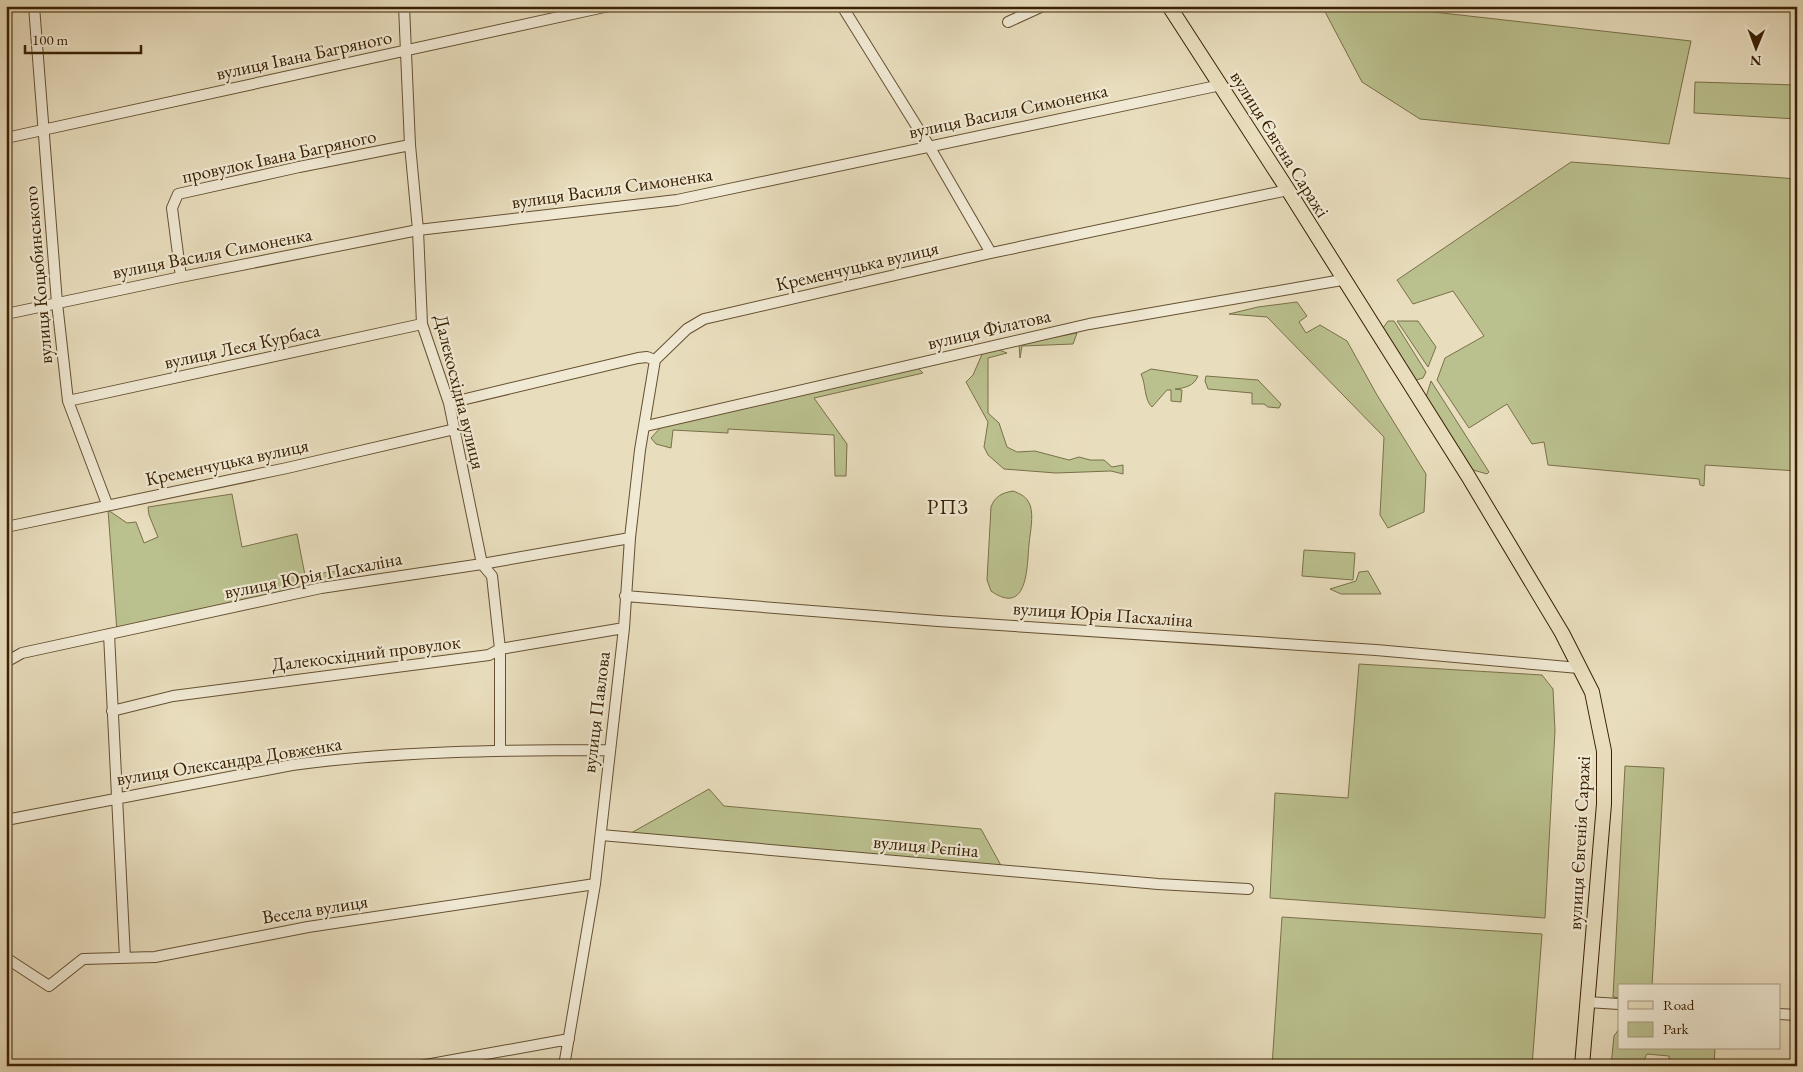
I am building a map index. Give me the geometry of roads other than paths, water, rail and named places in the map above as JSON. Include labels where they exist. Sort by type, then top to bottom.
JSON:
[{"type":"main road","name":"вулиця Євгена Саражі","points":[[1169,6],[1288,190],[1342,280],[1468,476]]},
{"type":"main road","name":"вулиця Євгенія Саражі","points":[[1468,476],[1562,633],[1592,692],[1604,751],[1604,804],[1582,1066]]},
{"type":"street","name":"вулиця Коцюбинського","points":[[34,6],[56,303],[68,401],[107,504]]},
{"type":"street","name":"Далекосхідна вулиця","points":[[404,6],[410,145],[418,230],[422,324],[449,403],[482,564],[492,576],[500,649],[500,750]]},
{"type":"street","name":"вулиця Івана Багряного","points":[[6,138],[609,6]]},
{"type":"street","points":[[842,6],[929,146],[990,253]]},
{"type":"street","points":[[1008,22],[1043,6]]},
{"type":"street","name":"вулиця Василя Симоненка","points":[[6,314],[181,276],[418,230],[677,200],[1221,85]]},
{"type":"street","name":"провулок Івана Багряного","points":[[181,276],[172,208],[178,194],[410,145]]},
{"type":"street","name":"Кременчуцька вулиця","points":[[655,360],[688,329],[704,319],[990,253],[1288,190]]},
{"type":"street","name":"вулиця Філатова","points":[[646,426],[1089,324],[1342,280]]},
{"type":"street","name":"вулиця Леся Курбаса","points":[[68,401],[422,324]]},
{"type":"street","points":[[449,403],[638,358],[647,357],[655,360]]},
{"type":"street","name":"вулиця Павлова","points":[[564,1066],[595,884],[608,750],[624,628],[630,538],[640,450],[646,426],[655,360]]},
{"type":"street","name":"Кременчуцька вулиця","points":[[6,526],[287,468],[455,430]]},
{"type":"street","name":"вулиця Юрія Пасхаліна","points":[[6,662],[22,652],[322,588],[482,564],[630,538]]},
{"type":"street","name":"вулиця Юрія Пасхаліна","points":[[626,596],[938,621],[1404,652],[1579,668]]},
{"type":"street","name":"Далекосхідний провулок","points":[[112,712],[173,696],[489,655],[500,649],[624,628]]},
{"type":"street","points":[[110,634],[124,958]]},
{"type":"street","name":"вулиця Олександра Довженка","points":[[6,820],[116,797],[292,765],[332,760],[500,750],[608,750]]},
{"type":"street","name":"вулиця Рєпіна","points":[[601,835],[1158,884],[1248,889]]},
{"type":"street","name":"Весела вулиця","points":[[6,958],[49,986],[82,960],[155,957],[308,927],[595,884]]},
{"type":"street","points":[[1588,1002],[1618,1004]]},
{"type":"street","points":[[1780,1014],[1797,1015]]},
{"type":"street","points":[[420,1066],[569,1039]]},
{"type":"district","name":"РПЗ","points":[[948,506]]}]
